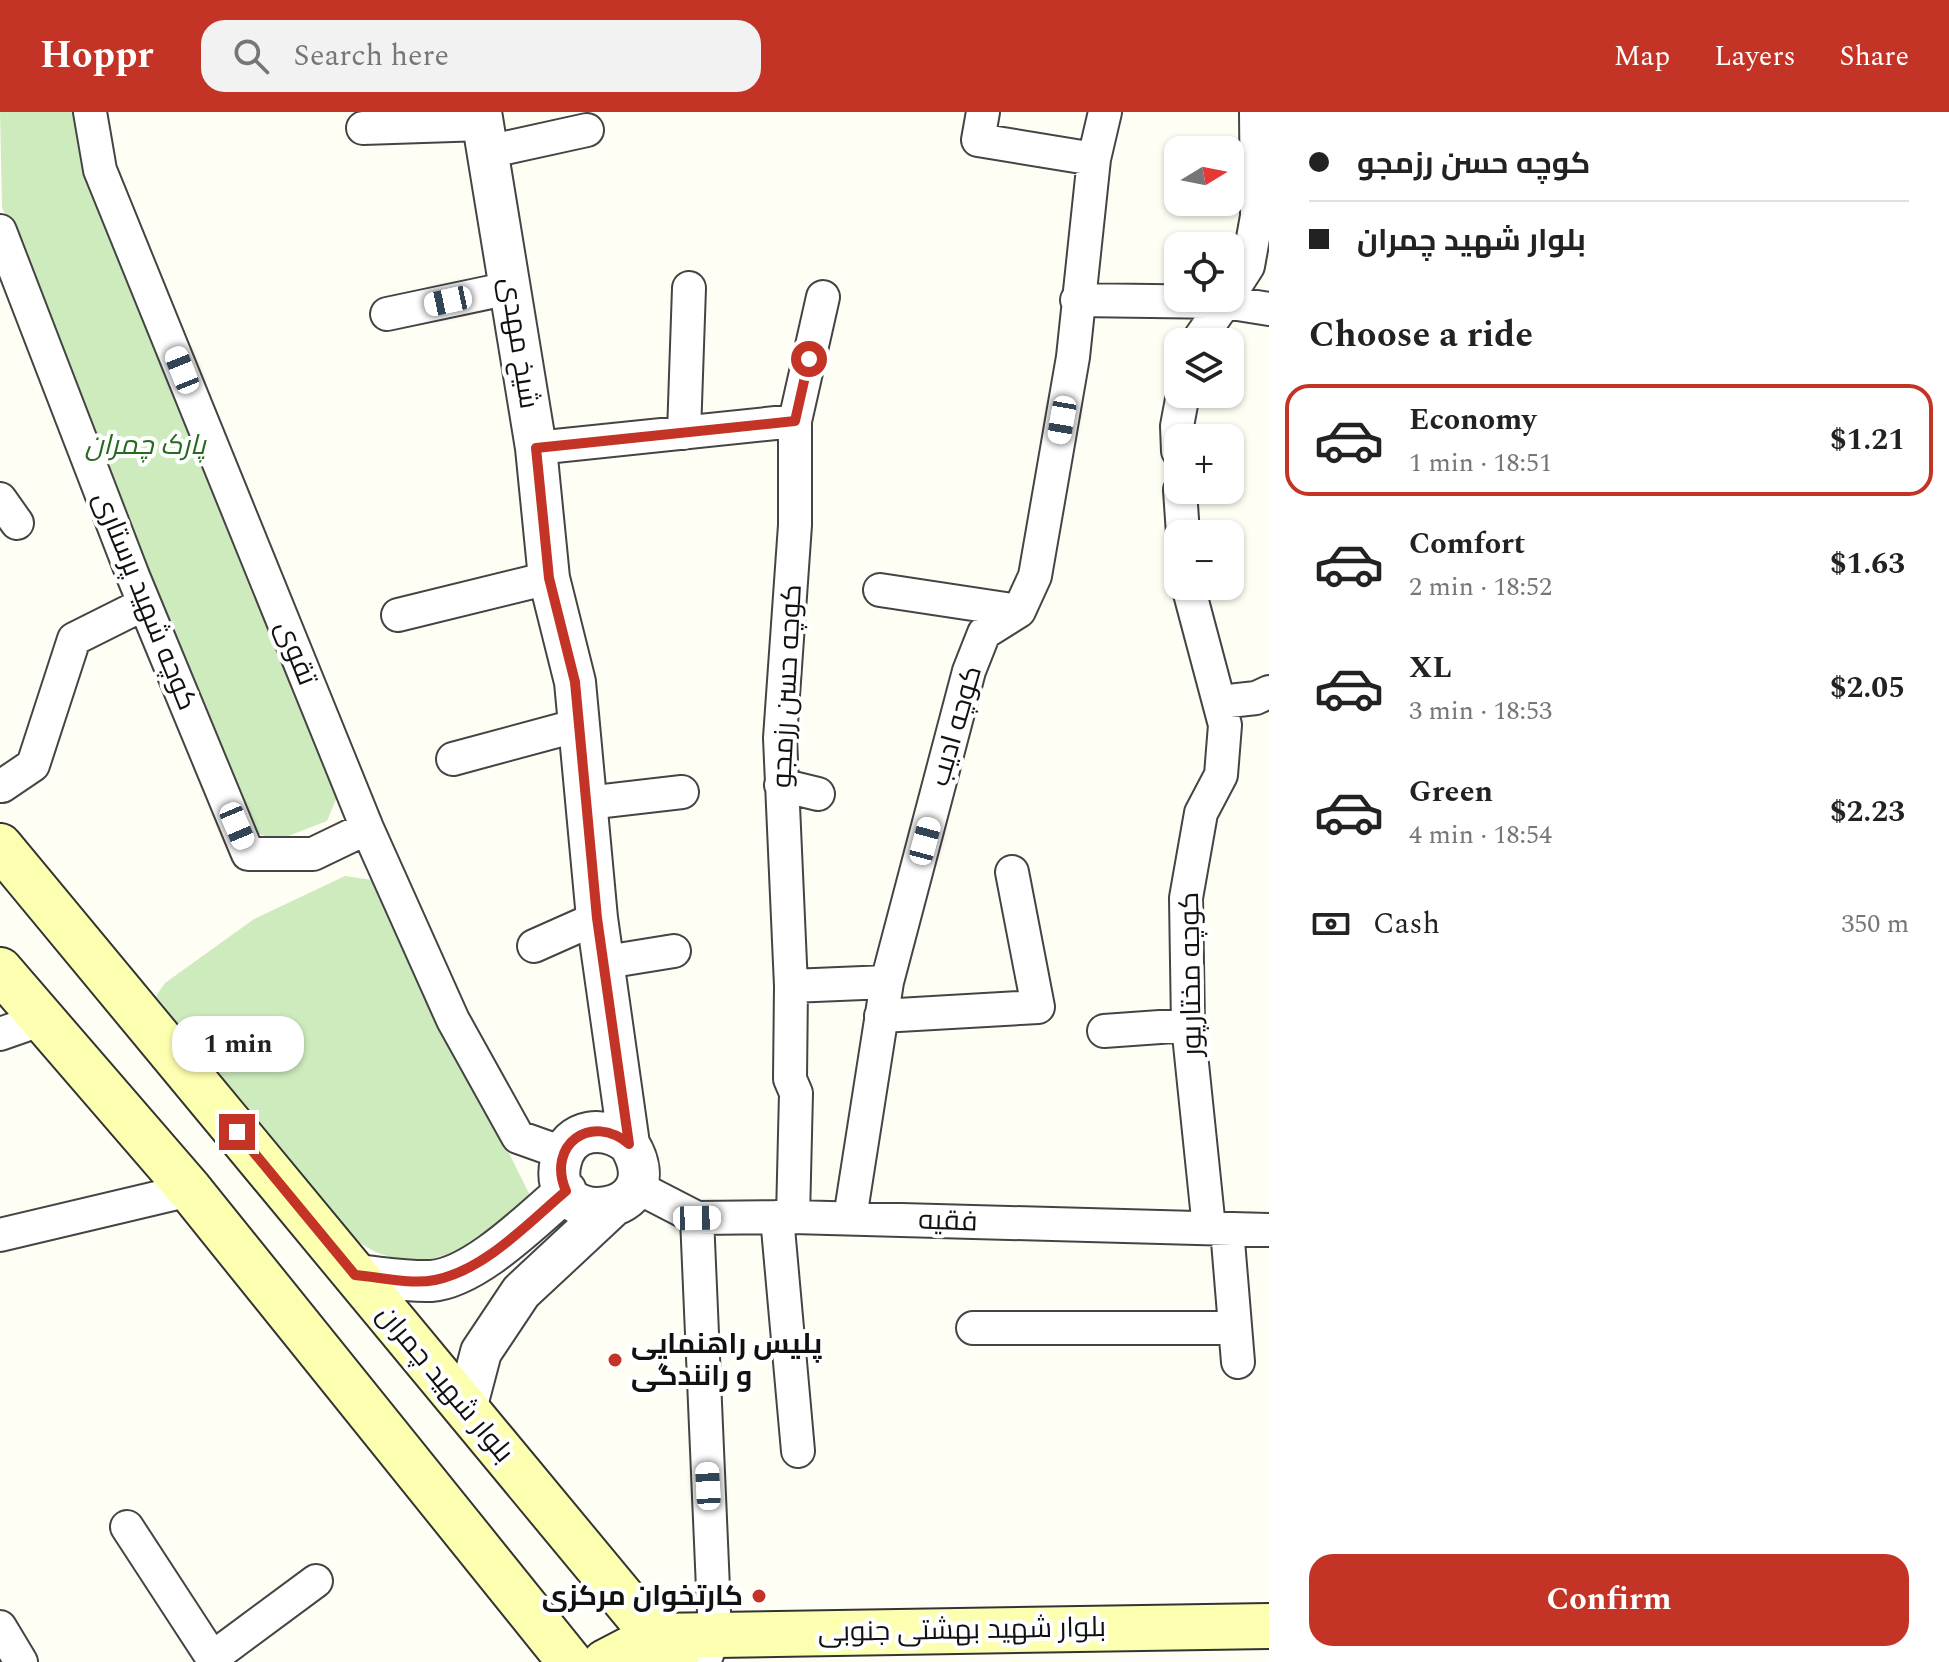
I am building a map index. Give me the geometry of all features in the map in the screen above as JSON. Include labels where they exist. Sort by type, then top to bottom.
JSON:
[{"type":"main road","name":"بلوار شهید چمران","points":[[0,846],[666,1649]]},
{"type":"main road","points":[[0,970],[190,1190],[570,1662]]},
{"type":"main road","name":"بلوار شهید بهشتی جنوبی","points":[[666,1649],[1269,1626]]},
{"type":"main road","points":[[605,1662],[666,1649]]},
{"type":"street","name":"تقوی","points":[[90,112],[100,170],[367,828],[453,1020],[518,1137],[564,1172]]},
{"type":"street","points":[[983,112],[978,140],[1094,159]]},
{"type":"street","points":[[880,590],[1019,611],[1035,576],[1073,357],[1094,159],[1105,112]]},
{"type":"street","points":[[1244,272],[1248,266],[1257,216],[1256,112]]},
{"type":"street","points":[[363,128],[587,130]]},
{"type":"street","name":"شیخ مهدی","points":[[484,129],[536,448],[549,578],[575,682],[597,918],[606,962],[629,1144]]},
{"type":"street","name":"کوچه شهید پرستاری","points":[[0,231],[144,604],[248,854],[313,854],[367,828]]},
{"type":"street","points":[[387,314],[510,288]]},
{"type":"street","points":[[684,433],[689,288]]},
{"type":"street","name":"کوچه حسن رزمجو","points":[[798,1451],[785,1217],[796,1093],[790,1079],[791,986],[780,738],[795,525],[795,421],[823,297]]},
{"type":"street","points":[[1077,300],[1164,299]]},
{"type":"street","points":[[1244,302],[1269,309]]},
{"type":"street","points":[[536,448],[795,421]]},
{"type":"street","points":[[398,615],[549,578]]},
{"type":"street","name":"کوچه مختارپور","points":[[1192,600],[1225,725],[1221,775],[1201,813],[1186,898],[1188,1025],[1238,1362]]},
{"type":"street","points":[[2,786],[33,765],[74,639],[144,604]]},
{"type":"street","name":"کوچه ادیب","points":[[850,1218],[887,982],[969,671],[984,633],[1019,611]]},
{"type":"street","points":[[1220,702],[1256,698],[1269,692]]},
{"type":"street","points":[[453,759],[579,725]]},
{"type":"street","points":[[781,785],[818,794]]},
{"type":"street","points":[[587,803],[682,792]]},
{"type":"street","points":[[881,1016],[1038,1007],[1012,872]]},
{"type":"street","points":[[534,946],[597,918]]},
{"type":"street","points":[[606,962],[674,951]]},
{"type":"street","points":[[791,986],[887,982]]},
{"type":"street","points":[[0,1034],[43,1019]]},
{"type":"street","points":[[1104,1031],[1188,1025]]},
{"type":"street","points":[[355,1275],[433,1281],[463,1270],[508,1241],[564,1172],[571,1142],[594,1130],[619,1136],[629,1144],[639,1169],[623,1197],[521,1292],[481,1352],[466,1409]]},
{"type":"street","points":[[564,1172],[585,1208],[623,1197]]},
{"type":"street","points":[[0,1235],[190,1190]]},
{"type":"street","name":"فقیه","points":[[623,1197],[697,1218],[850,1218],[1269,1230]]},
{"type":"street","points":[[697,1218],[710,1649]]},
{"type":"street","points":[[973,1328],[1234,1328]]},
{"type":"street","points":[[127,1527],[214,1660],[316,1581]]},
{"type":"street","points":[[0,1627],[21,1662]]},
{"type":"green space","name":"پارک چمران","points":[[0,112],[80,112],[340,790],[327,821],[278,840],[250,831],[97,460],[2,207]]},
{"type":"green space","points":[[345,876],[372,880],[532,1199],[480,1238],[462,1248],[424,1260],[381,1254],[343,1231],[156,996],[165,983],[254,919]]},
{"type":"place","name":"پلیس راهنمایی و رانندگی","points":[[615,1360]]},
{"type":"place","name":"کارتخوان مرکزی","points":[[759,1596]]},
{"type":"route","points":[[237,1132],[355,1275],[433,1281],[463,1270],[508,1241],[566,1191],[560,1179],[560,1166],[563,1153],[571,1142],[594,1130],[607,1131],[629,1144],[606,962],[597,918],[575,682],[549,578],[536,448],[795,421],[809,359]]}]
